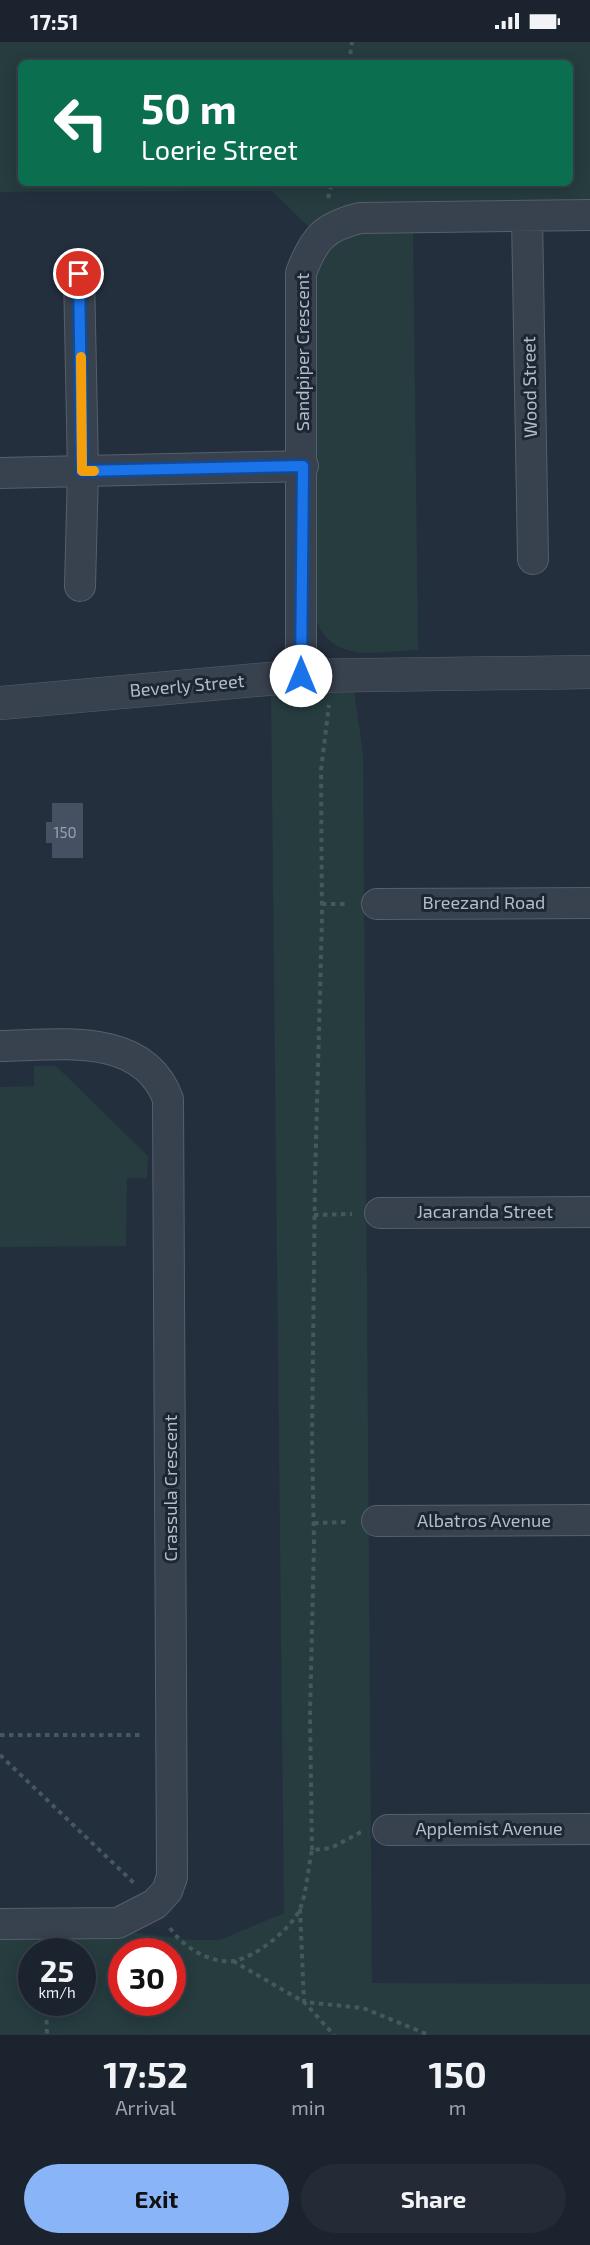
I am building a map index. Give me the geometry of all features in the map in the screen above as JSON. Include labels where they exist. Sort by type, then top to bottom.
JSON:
[{"type":"street","name":"Sandpiper Crescent","points":[[316,676],[303,466],[301,273],[309,253],[319,237],[338,224],[360,218],[590,215]]},
{"type":"street","name":"Wood Street","points":[[527,216],[533,559]]},
{"type":"street","points":[[79,274],[82,471],[80,586]]},
{"type":"street","points":[[0,473],[303,466]]},
{"type":"street","name":"Beverly Street","points":[[0,703],[316,676],[590,672]]},
{"type":"street","name":"Breezand Road","points":[[377,904],[590,903]]},
{"type":"street","name":"Crassula Crescent","points":[[0,1046],[65,1045],[102,1048],[129,1054],[161,1080],[168,1099],[173,1736],[172,1877],[167,1891],[155,1904],[118,1923],[0,1924]]},
{"type":"street","name":"Jacaranda Street","points":[[380,1213],[590,1212]]},
{"type":"street","name":"Albatros Avenue","points":[[377,1521],[590,1520]]},
{"type":"street","name":"Applemist Avenue","points":[[388,1830],[590,1829]]},
{"type":"path","points":[[349,60],[352,42]]},
{"type":"path","points":[[304,2002],[300,1909],[312,1850],[310,1715],[314,1544],[312,1438],[314,1215],[322,919],[321,770],[316,676]]},
{"type":"path","points":[[314,1215],[380,1213]]},
{"type":"path","points":[[0,1735],[173,1736]]},
{"type":"path","points":[[0,1755],[109,1857],[155,1904],[176,1937],[195,1952],[233,1961],[304,2002],[334,2035]]},
{"type":"path","points":[[312,1850],[332,1848],[357,1832],[388,1830]]},
{"type":"path","points":[[233,1961],[278,1938],[300,1909]]},
{"type":"path","points":[[304,2002],[363,2008],[429,2035]]},
{"type":"path","points":[[46,2016],[47,2035]]},
{"type":"green space","points":[[0,42],[590,42],[590,204],[342,208],[319,218],[309,227],[272,191],[0,192]]},
{"type":"green space","points":[[413,228],[418,650],[358,652],[345,650],[334,644],[324,634],[316,620],[312,278],[318,255],[346,232]]},
{"type":"green space","points":[[354,691],[363,753],[372,1983],[590,1984],[590,2035],[0,2035],[0,1933],[130,1932],[176,1938],[108,1938],[108,2016],[186,2016],[186,1939],[220,1940],[284,1913],[271,695]]},
{"type":"green space","points":[[34,1066],[56,1066],[148,1156],[147,1178],[127,1178],[126,1246],[0,1247],[0,1087],[34,1086]]},
{"type":"building","points":[[52,803],[83,803],[83,858],[52,858],[52,843],[46,843],[46,822],[52,822]]},
{"type":"slow traffic","points":[[81,357],[82,471],[94,471]]},
{"type":"route","points":[[79,274],[82,471],[303,466],[301,676]]}]
